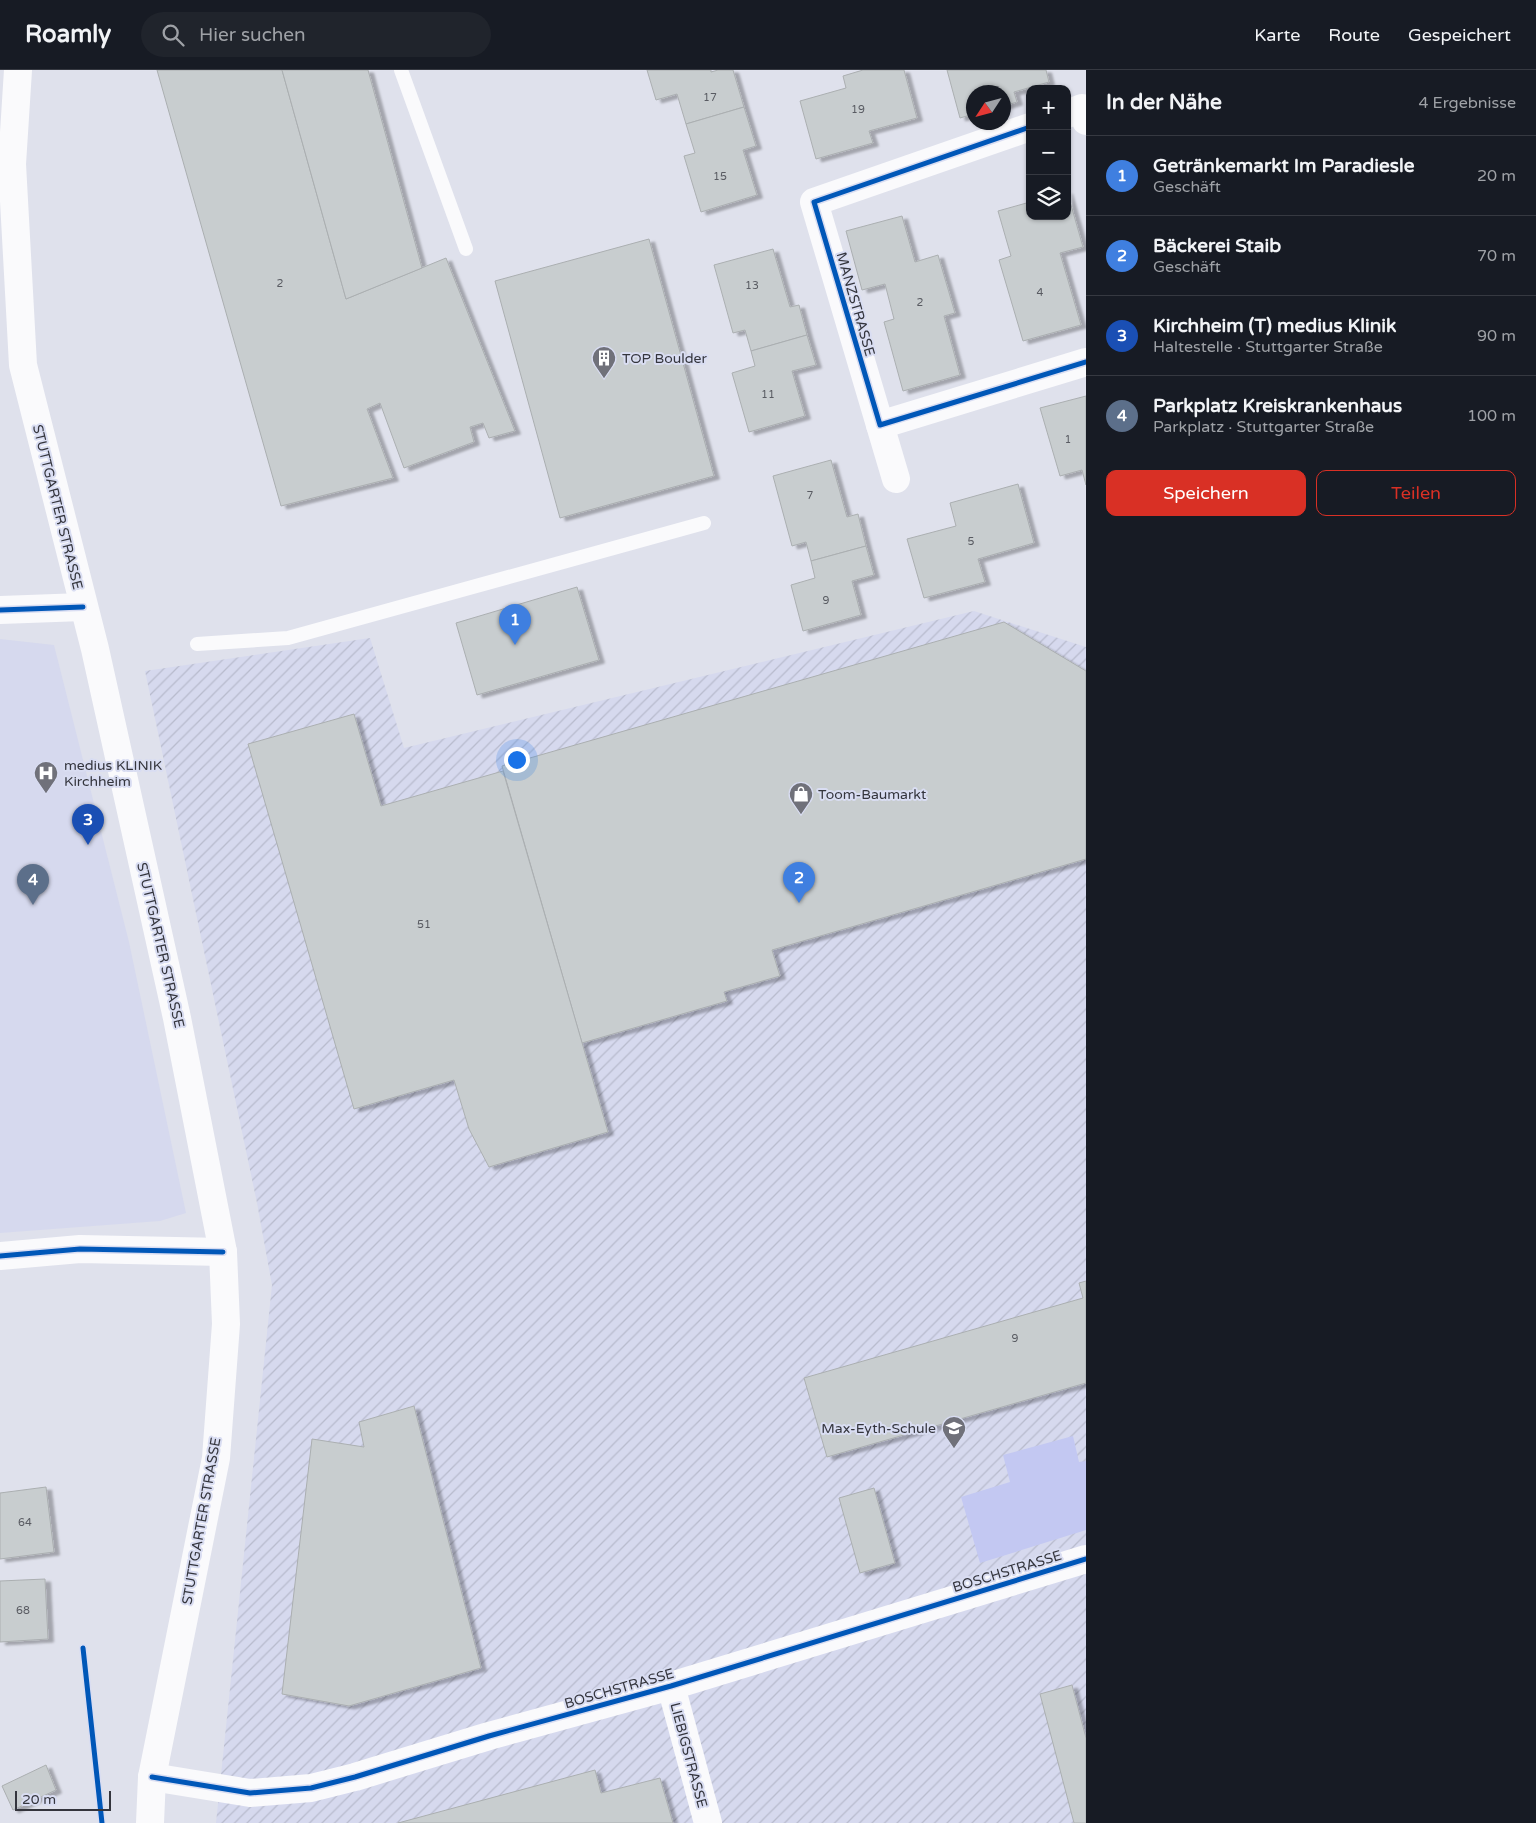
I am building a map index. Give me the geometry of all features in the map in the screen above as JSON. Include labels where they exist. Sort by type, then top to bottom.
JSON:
[{"type":"street","name":"STUTTGARTER STRASSE","points":[[18,70],[12,164],[23,366],[97,658],[177,1018],[223,1252],[226,1324],[216,1458],[152,1777],[150,1823]]},
{"type":"street","points":[[1071,112],[1082,108],[1086,121]]},
{"type":"street","name":"MANZSTRASSE","points":[[896,479],[814,202],[1026,128]]},
{"type":"street","points":[[880,425],[1086,362]]},
{"type":"street","points":[[0,610],[83,607]]},
{"type":"street","points":[[0,1256],[80,1249],[223,1252]]},
{"type":"street","name":"BOSCHSTRASSE","points":[[152,1777],[250,1792],[311,1788],[355,1777],[496,1734],[671,1686],[1086,1559]]},
{"type":"street","name":"LIEBIGSTRASSE","points":[[671,1686],[708,1823]]},
{"type":"lane","points":[[402,70],[466,249]]},
{"type":"lane","points":[[197,644],[288,638],[704,524]]},
{"type":"shaded area","points":[[974,611],[1086,647],[1086,1823],[216,1823],[272,1285],[257,1203],[145,671],[370,638],[404,748]]},
{"type":"shaded area","name":"medius KLINIK Kirchheim","points":[[0,639],[54,645],[129,942],[186,1213],[160,1221],[0,1233]]},
{"type":"shaded area","points":[[1073,1436],[1079,1462],[1086,1461],[1086,1530],[980,1563],[961,1497],[1010,1482],[1003,1455]]},
{"type":"building","points":[[157,70],[282,70],[346,299],[446,258],[515,431],[489,438],[483,423],[470,427],[474,442],[404,468],[380,403],[367,409],[393,478],[281,506]]},
{"type":"building","points":[[282,70],[368,70],[422,268],[346,299]]},
{"type":"building","points":[[647,70],[711,70],[711,72],[733,70],[744,107],[686,124],[677,94],[656,100]]},
{"type":"building","points":[[863,70],[904,70],[917,118],[869,131],[873,143],[816,159],[800,101],[846,88],[843,76]]},
{"type":"building","points":[[947,70],[1046,70],[1049,82],[1038,85],[1026,85],[1026,89],[1014,92],[1017,102],[1011,104],[1011,85],[966,85],[966,116],[960,118]]},
{"type":"building","points":[[744,107],[756,146],[743,150],[757,195],[701,212],[684,156],[695,153],[686,124]]},
{"type":"building","points":[[1026,203],[1026,220],[1071,220],[1071,205],[1083,247],[1060,253],[1081,325],[1023,341],[999,260],[1011,256],[998,211]]},
{"type":"building","points":[[902,216],[915,262],[938,255],[955,313],[944,316],[960,375],[903,391],[884,322],[894,319],[885,284],[862,290],[846,231]]},
{"type":"building","name":"TOP Boulder","points":[[649,239],[714,476],[560,518],[495,281]]},
{"type":"building","points":[[773,249],[790,307],[799,305],[807,335],[751,351],[745,330],[733,333],[714,265]]},
{"type":"building","points":[[807,335],[816,365],[792,371],[805,416],[749,432],[732,373],[755,366],[751,351]]},
{"type":"building","points":[[1086,396],[1086,485],[1082,470],[1060,476],[1040,408]]},
{"type":"building","points":[[831,460],[847,517],[858,514],[866,546],[811,561],[806,542],[792,546],[773,476]]},
{"type":"building","points":[[1018,484],[1034,543],[978,559],[985,582],[924,598],[907,539],[956,526],[950,503]]},
{"type":"building","points":[[866,546],[874,575],[852,581],[861,615],[803,631],[791,585],[815,578],[811,561]]},
{"type":"building","points":[[577,587],[599,660],[477,695],[456,623]]},
{"type":"building","name":"Toom-Baumarkt","points":[[1004,622],[1086,671],[1086,859],[772,950],[780,976],[724,992],[727,1001],[582,1043],[502,766]]},
{"type":"building","points":[[354,714],[381,806],[503,771],[608,1132],[489,1167],[469,1129],[454,1080],[354,1109],[248,744]]},
{"type":"building","points":[[1086,1281],[1086,1383],[827,1457],[804,1378],[1083,1298],[1079,1283]]},
{"type":"building","points":[[414,1406],[481,1668],[349,1706],[282,1694],[312,1439],[364,1447],[359,1422]]},
{"type":"building","points":[[46,1487],[54,1552],[0,1559],[0,1493]]},
{"type":"building","points":[[874,1488],[895,1563],[860,1573],[839,1498]]},
{"type":"building","points":[[45,1579],[48,1639],[0,1642],[0,1581]]},
{"type":"building","points":[[1072,1685],[1086,1738],[1086,1823],[1074,1823],[1040,1694]]},
{"type":"building","points":[[46,1765],[56,1790],[13,1810],[2,1786]]},
{"type":"building","points":[[595,1770],[601,1793],[660,1778],[673,1823],[398,1823]]},
{"type":"cycle path","points":[[1026,128],[814,202],[880,425],[1086,362]]},
{"type":"cycle path","points":[[0,610],[83,607]]},
{"type":"cycle path","points":[[0,1256],[80,1249],[223,1252]]},
{"type":"cycle path","points":[[152,1777],[250,1793],[311,1788],[355,1777],[489,1736],[671,1686],[1086,1559]]},
{"type":"cycle path","points":[[83,1648],[102,1823]]},
{"type":"place","name":"TOP Boulder","points":[[604,379]]},
{"type":"place","name":"Getränkemarkt Im Paradiesle","points":[[515,645]]},
{"type":"place","name":"medius KLINIK Kirchheim","points":[[46,794]]},
{"type":"place","name":"Toom-Baumarkt","points":[[801,815]]},
{"type":"place","name":"Kirchheim (T) medius Klinik","points":[[88,845]]},
{"type":"place","name":"Bäckerei Staib","points":[[799,903]]},
{"type":"place","name":"Parkplatz Kreiskrankenhaus","points":[[33,905]]},
{"type":"place","name":"Max-Eyth-Schule","points":[[954,1449]]}]
